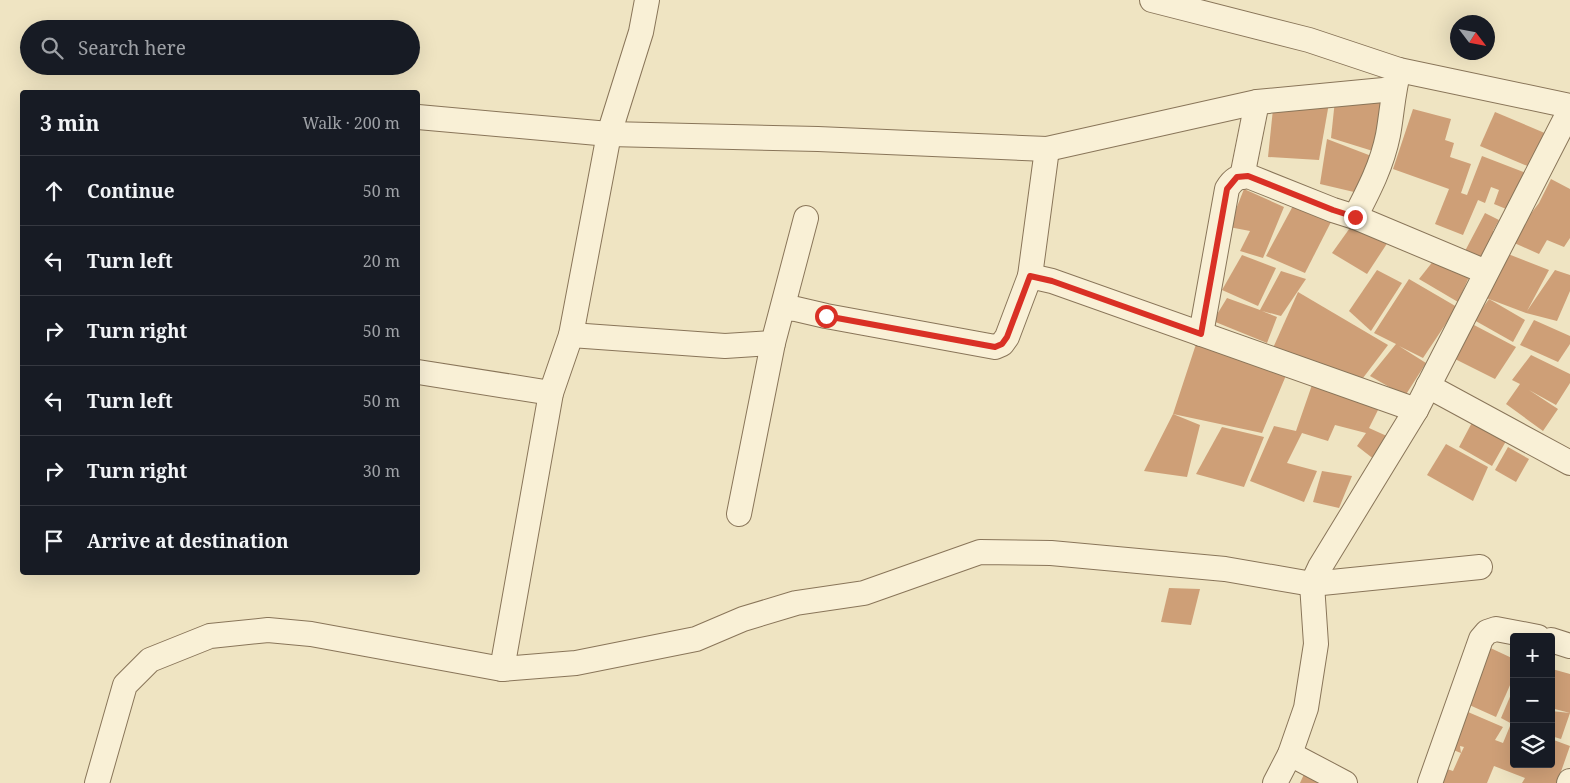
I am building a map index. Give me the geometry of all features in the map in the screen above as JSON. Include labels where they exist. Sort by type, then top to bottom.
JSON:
[{"type":"street","points":[[502,669],[551,393],[571,335],[608,134],[641,32],[647,0]]},
{"type":"street","points":[[1152,0],[1309,40],[1396,80],[1570,108],[1416,410],[1316,575],[1316,644],[1306,708],[1290,754],[1275,783]]},
{"type":"street","points":[[420,117],[608,134],[818,139],[1046,150],[1257,102],[1396,80]]},
{"type":"street","points":[[1355,217],[1376,178],[1388,135],[1396,80]]},
{"type":"street","points":[[1242,177],[1257,102]]},
{"type":"street","points":[[783,308],[995,347],[1002,344],[1007,337],[1030,276],[1046,150]]},
{"type":"street","points":[[1201,334],[1227,189],[1237,177],[1248,176],[1355,217],[1486,272]]},
{"type":"street","points":[[739,514],[772,343],[806,218]]},
{"type":"street","points":[[1030,276],[1052,281],[1416,410]]},
{"type":"street","points":[[571,335],[726,346],[772,343]]},
{"type":"street","points":[[420,372],[551,393]]},
{"type":"street","points":[[1428,386],[1570,463]]},
{"type":"street","points":[[97,783],[125,685],[150,660],[210,636],[268,630],[310,634],[502,669],[576,663],[696,639],[743,619],[796,603],[864,593],[980,552],[1051,553],[1225,569],[1316,575],[1480,566]]},
{"type":"street","points":[[1430,783],[1481,639],[1487,632],[1496,629],[1517,633]]},
{"type":"street","points":[[1555,641],[1570,646]]},
{"type":"street","points":[[1290,754],[1345,783]]},
{"type":"building","points":[[1335,100],[1388,100],[1376,152],[1331,138]]},
{"type":"building","points":[[1329,103],[1319,160],[1268,157],[1273,109]]},
{"type":"building","points":[[1413,109],[1451,119],[1445,140],[1454,143],[1450,157],[1471,164],[1461,193],[1467,195],[1482,156],[1526,173],[1511,211],[1494,204],[1499,190],[1491,187],[1485,203],[1478,200],[1463,235],[1435,224],[1449,189],[1393,169]]},
{"type":"building","points":[[1495,112],[1547,134],[1532,168],[1480,146]]},
{"type":"building","points":[[1327,139],[1374,157],[1354,192],[1320,184]]},
{"type":"building","points":[[1551,179],[1570,189],[1570,238],[1564,247],[1547,240],[1539,254],[1510,241],[1539,203]]},
{"type":"building","points":[[1244,189],[1284,207],[1263,258],[1240,251],[1250,231],[1229,227]]},
{"type":"building","points":[[1294,204],[1332,220],[1305,273],[1266,256]]},
{"type":"building","points":[[1485,213],[1499,220],[1493,231],[1503,236],[1497,249],[1488,244],[1479,259],[1465,251]]},
{"type":"building","points":[[1352,225],[1388,242],[1367,274],[1332,253]]},
{"type":"building","points":[[1503,252],[1549,270],[1527,311],[1555,270],[1570,275],[1570,291],[1557,321],[1526,313],[1481,296]]},
{"type":"building","points":[[1242,255],[1276,268],[1258,306],[1222,290]]},
{"type":"building","points":[[1438,255],[1472,270],[1458,302],[1419,279]]},
{"type":"building","points":[[1377,270],[1402,283],[1371,331],[1349,311]]},
{"type":"building","points":[[1281,271],[1306,279],[1281,316],[1262,311],[1277,317],[1267,343],[1213,321],[1227,298],[1260,310]]},
{"type":"building","points":[[1409,279],[1457,307],[1423,358],[1399,346],[1426,363],[1405,396],[1370,376],[1396,344],[1374,333]]},
{"type":"building","points":[[1298,292],[1388,345],[1363,378],[1273,348]]},
{"type":"building","points":[[1489,299],[1525,320],[1513,342],[1474,320]]},
{"type":"building","points":[[1534,320],[1570,336],[1570,344],[1558,362],[1520,345]]},
{"type":"building","points":[[1474,325],[1516,347],[1495,379],[1449,356]]},
{"type":"building","points":[[1198,338],[1287,373],[1262,433],[1173,414]]},
{"type":"building","points":[[1531,355],[1570,374],[1570,383],[1556,405],[1529,390],[1558,409],[1543,431],[1506,404],[1520,384],[1512,380]]},
{"type":"building","points":[[1313,382],[1381,404],[1369,428],[1389,437],[1375,460],[1357,446],[1366,433],[1335,425],[1328,441],[1302,433],[1287,463],[1317,471],[1304,502],[1250,481],[1274,426],[1296,431]]},
{"type":"building","points":[[1173,414],[1200,425],[1187,477],[1144,471]]},
{"type":"building","points":[[1476,415],[1510,434],[1492,466],[1459,447]]},
{"type":"building","points":[[1222,427],[1264,437],[1244,487],[1196,474]]},
{"type":"building","points":[[1446,444],[1488,467],[1473,501],[1427,475]]},
{"type":"building","points":[[1508,447],[1529,459],[1516,482],[1495,470]]},
{"type":"building","points":[[1322,471],[1352,476],[1339,508],[1313,502]]},
{"type":"building","points":[[1169,588],[1200,589],[1191,625],[1161,622]]},
{"type":"building","points":[[1484,645],[1510,657],[1510,685],[1496,717],[1465,703]]},
{"type":"building","points":[[1555,670],[1570,674],[1570,713],[1555,709]]},
{"type":"building","points":[[1510,697],[1510,723],[1501,718]]},
{"type":"building","points":[[1555,711],[1570,713],[1561,739],[1555,737]]},
{"type":"building","points":[[1468,712],[1503,727],[1495,740],[1503,743],[1510,726],[1510,768],[1555,768],[1555,740],[1570,746],[1557,783],[1522,783],[1525,778],[1494,766],[1487,783],[1435,783],[1441,767],[1453,771],[1461,753],[1448,748]]},
{"type":"building","points":[[1305,772],[1330,783],[1300,783]]},
{"type":"route","points":[[826,316],[995,347],[1002,344],[1007,337],[1030,276],[1052,281],[1201,334],[1227,189],[1237,177],[1248,176],[1355,217]]}]
